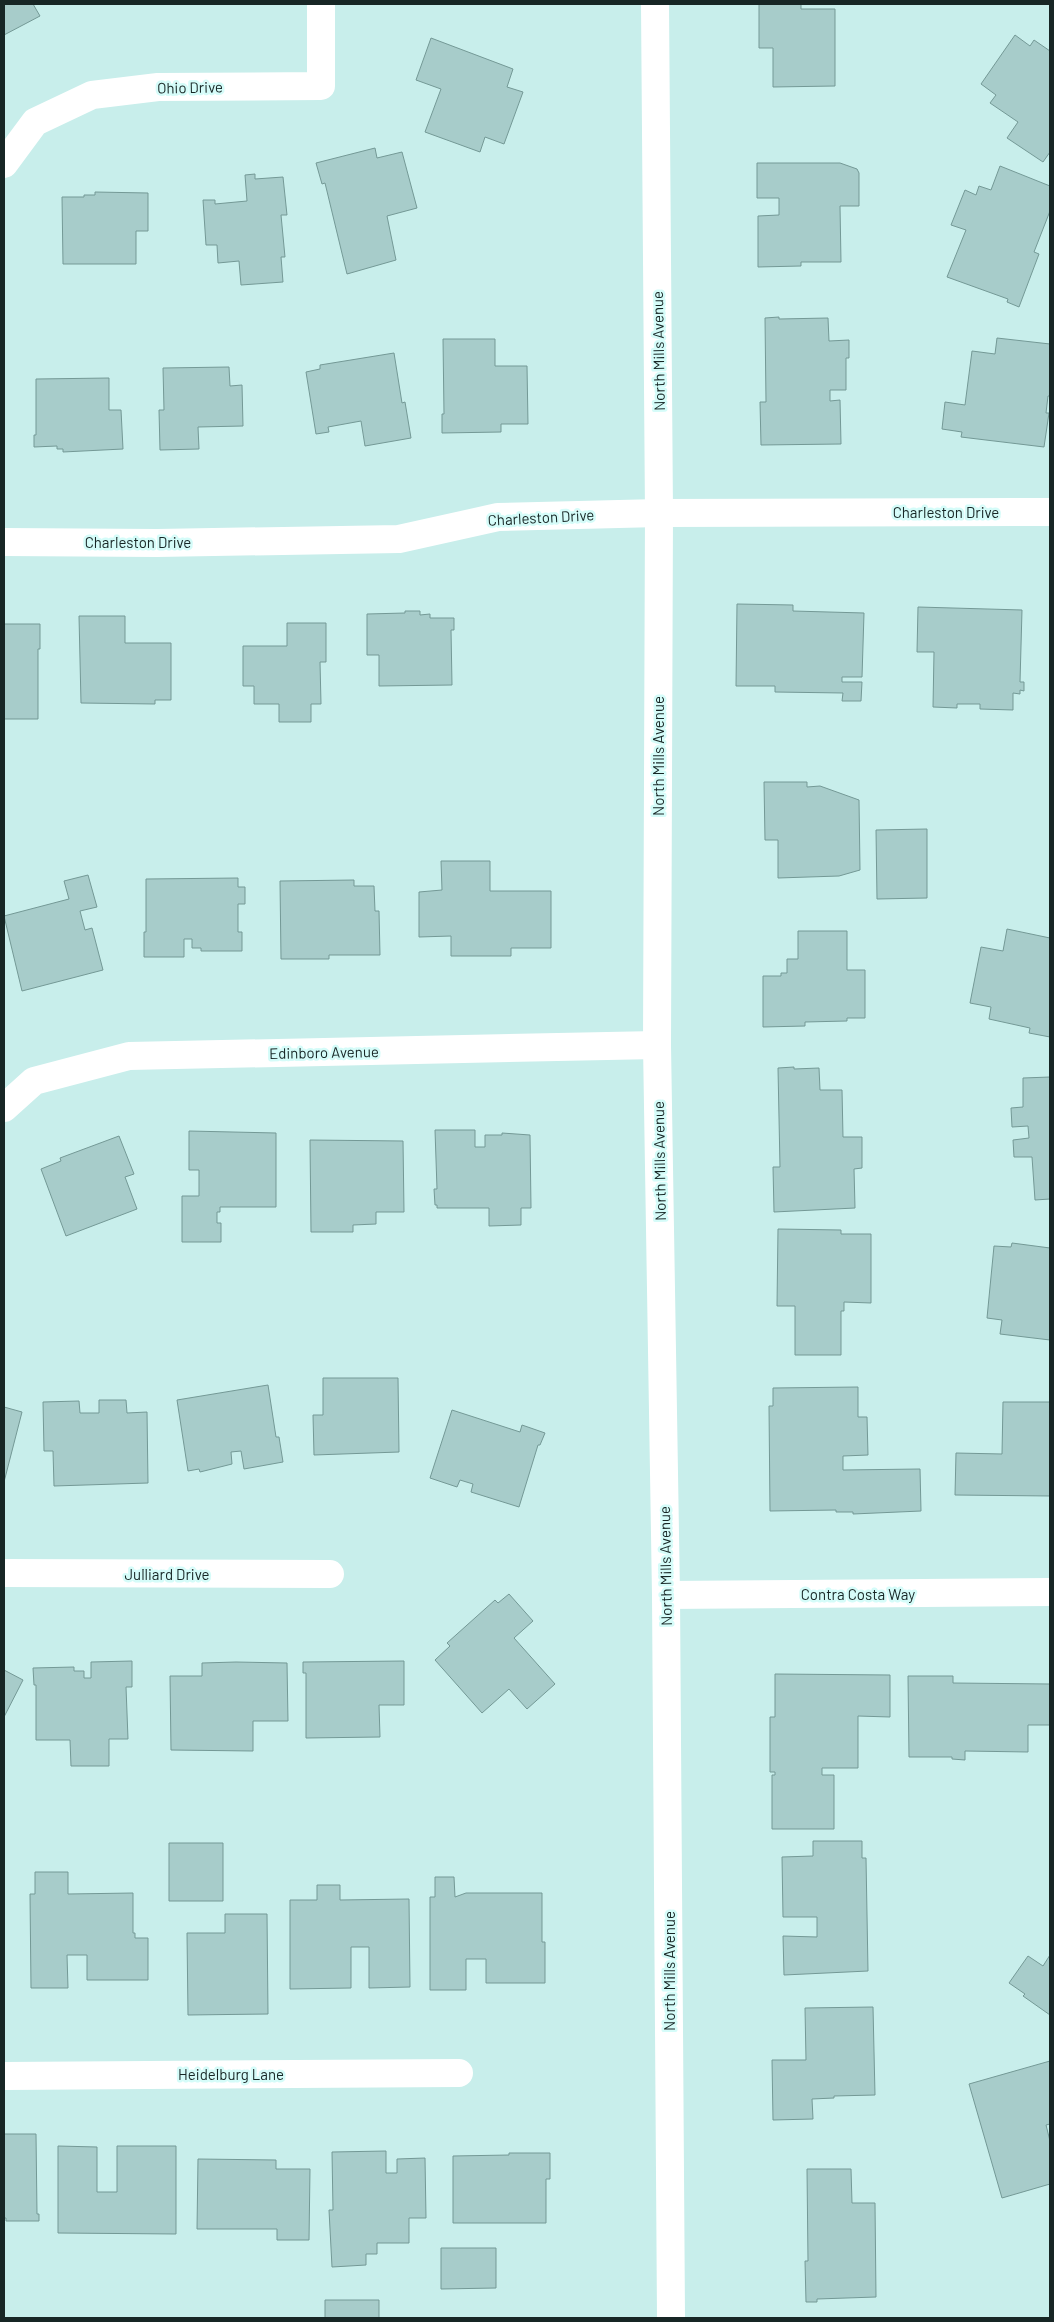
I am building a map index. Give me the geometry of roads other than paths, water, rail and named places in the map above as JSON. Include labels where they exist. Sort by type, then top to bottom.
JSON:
[{"type":"street","name":"Ohio Drive","points":[[4,164],[35,122],[92,95],[158,87],[321,86],[321,4]]},
{"type":"street","name":"North Mills Avenue","points":[[655,4],[659,513],[657,1045],[666,1595],[671,2318]]},
{"type":"street","name":"Charleston Drive","points":[[4,542],[157,543],[399,539],[498,517],[659,513],[1050,512]]},
{"type":"street","name":"Edinboro Avenue","points":[[4,1108],[34,1081],[129,1056],[657,1045]]},
{"type":"street","name":"Julliard Drive","points":[[4,1573],[330,1574]]},
{"type":"street","name":"Contra Costa Way","points":[[666,1595],[1050,1592]]},
{"type":"street","name":"Heidelburg Lane","points":[[4,2076],[459,2073]]}]
